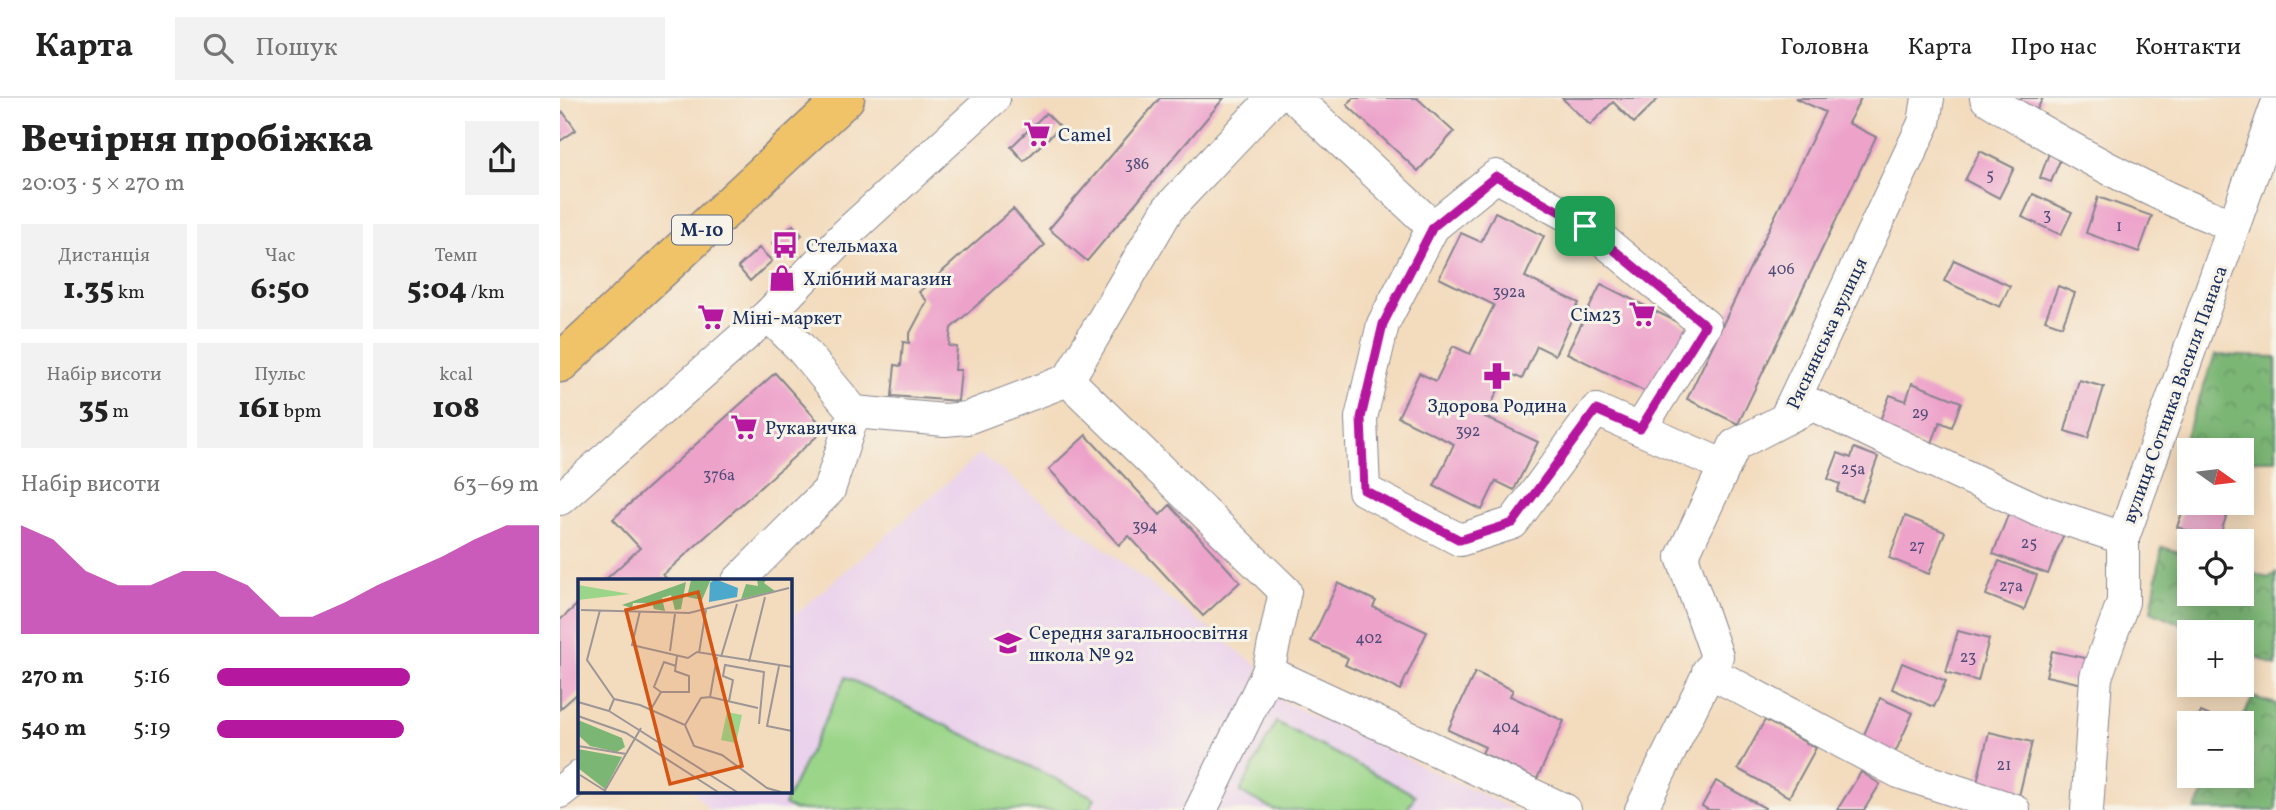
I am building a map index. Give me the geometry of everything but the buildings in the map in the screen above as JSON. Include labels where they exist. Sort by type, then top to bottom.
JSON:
[{"type":"main road","name":"М-10","points":[[560,363],[845,98]]},
{"type":"street","points":[[560,499],[768,315],[846,234],[994,98]]},
{"type":"street","points":[[768,315],[800,347],[853,412],[945,420],[967,418],[1068,380],[1168,209],[1273,98]]},
{"type":"street","points":[[1295,98],[1433,227]]},
{"type":"street","name":"Ряснянська вулиця","points":[[1641,810],[1717,656],[1682,557],[1735,446],[1786,419],[1924,123],[1928,98]]},
{"type":"street","points":[[1986,98],[2080,156],[2176,204],[2234,226]]},
{"type":"street","name":"вулиця Сотника Василя Панаса","points":[[2087,810],[2096,677],[2123,603],[2123,538],[2276,107]]},
{"type":"street","points":[[1640,429],[1705,325],[1585,226],[1496,176],[1433,227],[1383,324],[1361,418],[1364,490],[1460,540],[1513,523],[1596,410],[1725,466]]},
{"type":"street","points":[[1068,380],[1284,591],[1268,671],[1201,810]]},
{"type":"street","points":[[1786,419],[1813,405],[2038,510],[2123,538]]},
{"type":"street","points":[[740,579],[829,490],[853,412]]},
{"type":"street","points":[[1268,671],[1565,810]]},
{"type":"street","points":[[1708,671],[1899,772],[2014,810]]},
{"type":"street","points":[[560,792],[578,778]]},
{"type":"shaded area","name":"Середня загальноосвітня школа № 92","points":[[980,454],[1259,667],[1253,687],[1515,810],[709,810],[695,792],[791,792],[791,618]]},
{"type":"green space","points":[[2215,355],[2276,357],[2276,460],[2254,460],[2254,438],[2185,438]]},
{"type":"green space","points":[[2162,547],[2177,551],[2177,606],[2254,606],[2254,574],[2268,578],[2276,573],[2276,666],[2254,656],[2254,620],[2177,620],[2177,622],[2151,611]]},
{"type":"green space","points":[[846,677],[1095,798],[1089,810],[794,810],[784,805]]},
{"type":"green space","points":[[2253,697],[2276,704],[2276,810],[2195,810],[2206,788],[2254,788],[2254,711],[2246,711]]},
{"type":"green space","points":[[1276,722],[1415,795],[1407,810],[1274,810],[1240,792]]},
{"type":"place","name":"Camel","points":[[1037,134]]},
{"type":"place","name":"Стельмаха","points":[[785,245]]},
{"type":"place","name":"Хлібний магазин","points":[[782,278]]},
{"type":"place","name":"Сім23","points":[[1642,314]]},
{"type":"place","name":"Міні-маркет","points":[[711,317]]},
{"type":"place","name":"Здорова Родина","points":[[1497,376]]},
{"type":"place","name":"Рукавичка","points":[[744,427]]},
{"type":"place","name":"Середня загальноосвітня школа № 92","points":[[1008,643]]},
{"type":"route","points":[[1496,176],[1585,226],[1705,325],[1640,429],[1596,410],[1513,523],[1460,540],[1364,490],[1361,418],[1383,324],[1433,227],[1496,176]]}]
